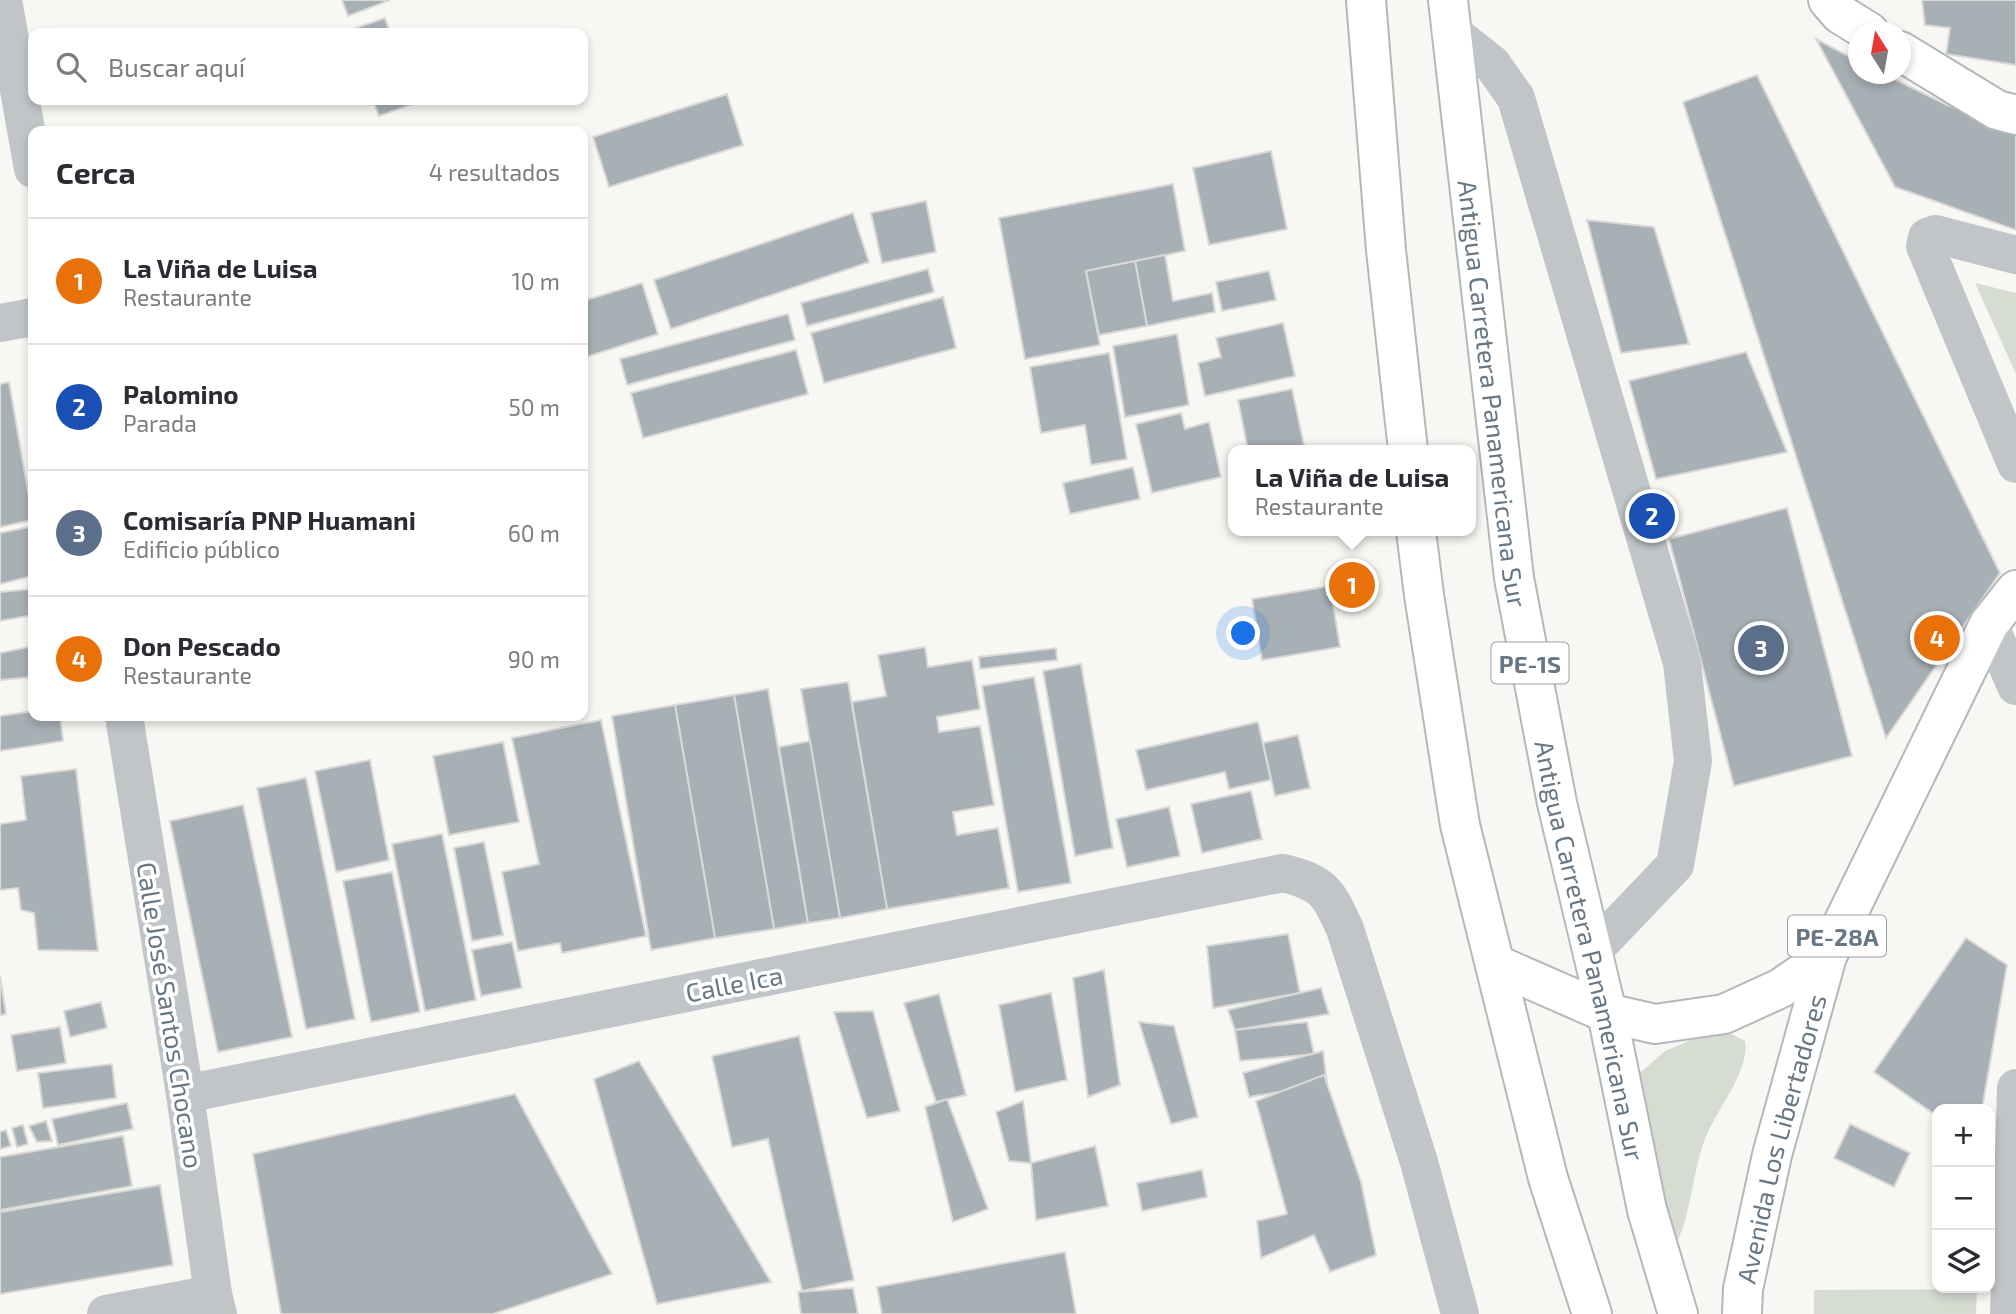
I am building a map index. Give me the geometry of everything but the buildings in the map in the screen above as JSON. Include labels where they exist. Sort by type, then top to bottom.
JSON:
[{"type":"highway","points":[[1366,0],[1386,250],[1407,445]]},
{"type":"highway","points":[[1828,0],[1840,14],[1851,21]]},
{"type":"highway","name":"Antigua Carretera Panamericana Sur","points":[[1449,16],[1514,578],[1557,803],[1606,1013],[1647,1210],[1678,1314]]},
{"type":"highway","points":[[1911,58],[1997,110],[2016,115]]},
{"type":"highway","points":[[1417,536],[1460,825],[1548,1178],[1592,1314]]},
{"type":"highway","name":"Avenida Los Libertadores","points":[[1742,1314],[1743,1289],[1772,1155],[1827,956],[1990,624],[2016,590]]},
{"type":"highway","name":"PE-28A","points":[[1495,964],[1606,1013],[1655,1024],[1724,1014],[1781,988],[1827,956]]},
{"type":"street","points":[[3,0],[28,141]]},
{"type":"street","points":[[1449,16],[1492,64],[1516,98],[1682,663],[1693,761],[1675,865],[1592,951]]},
{"type":"street","points":[[2016,255],[1935,234],[1927,237],[1925,246],[2016,464]]},
{"type":"street","points":[[0,323],[28,318]]},
{"type":"street","points":[[1990,624],[2016,686]]},
{"type":"street","name":"Calle José Santos Chocano","points":[[125,721],[216,1304]]},
{"type":"street","name":"Calle Ica","points":[[185,1094],[1283,873],[1308,879],[1331,897],[1345,929],[1419,1161],[1460,1314]]},
{"type":"street","points":[[2009,1314],[2016,1088]]},
{"type":"street","points":[[106,1314],[216,1304]]},
{"type":"shaded area","points":[[1975,283],[2016,293],[2016,374]]},
{"type":"shaded area","points":[[1730,1033],[1745,1041],[1743,1064],[1707,1134],[1684,1224],[1672,1252],[1633,1079],[1665,1051],[1698,1037]]},
{"type":"shaded area","points":[[1932,1289],[1932,1293],[1977,1293],[1976,1314],[1814,1314],[1814,1290]]},
{"type":"place","name":"Palomino","points":[[1652,516]]},
{"type":"place","name":"La Viña de Luisa","points":[[1352,585]]},
{"type":"place","name":"Don Pescado","points":[[1937,638]]},
{"type":"place","name":"Comisaría PNP Huamani","points":[[1761,648]]}]
